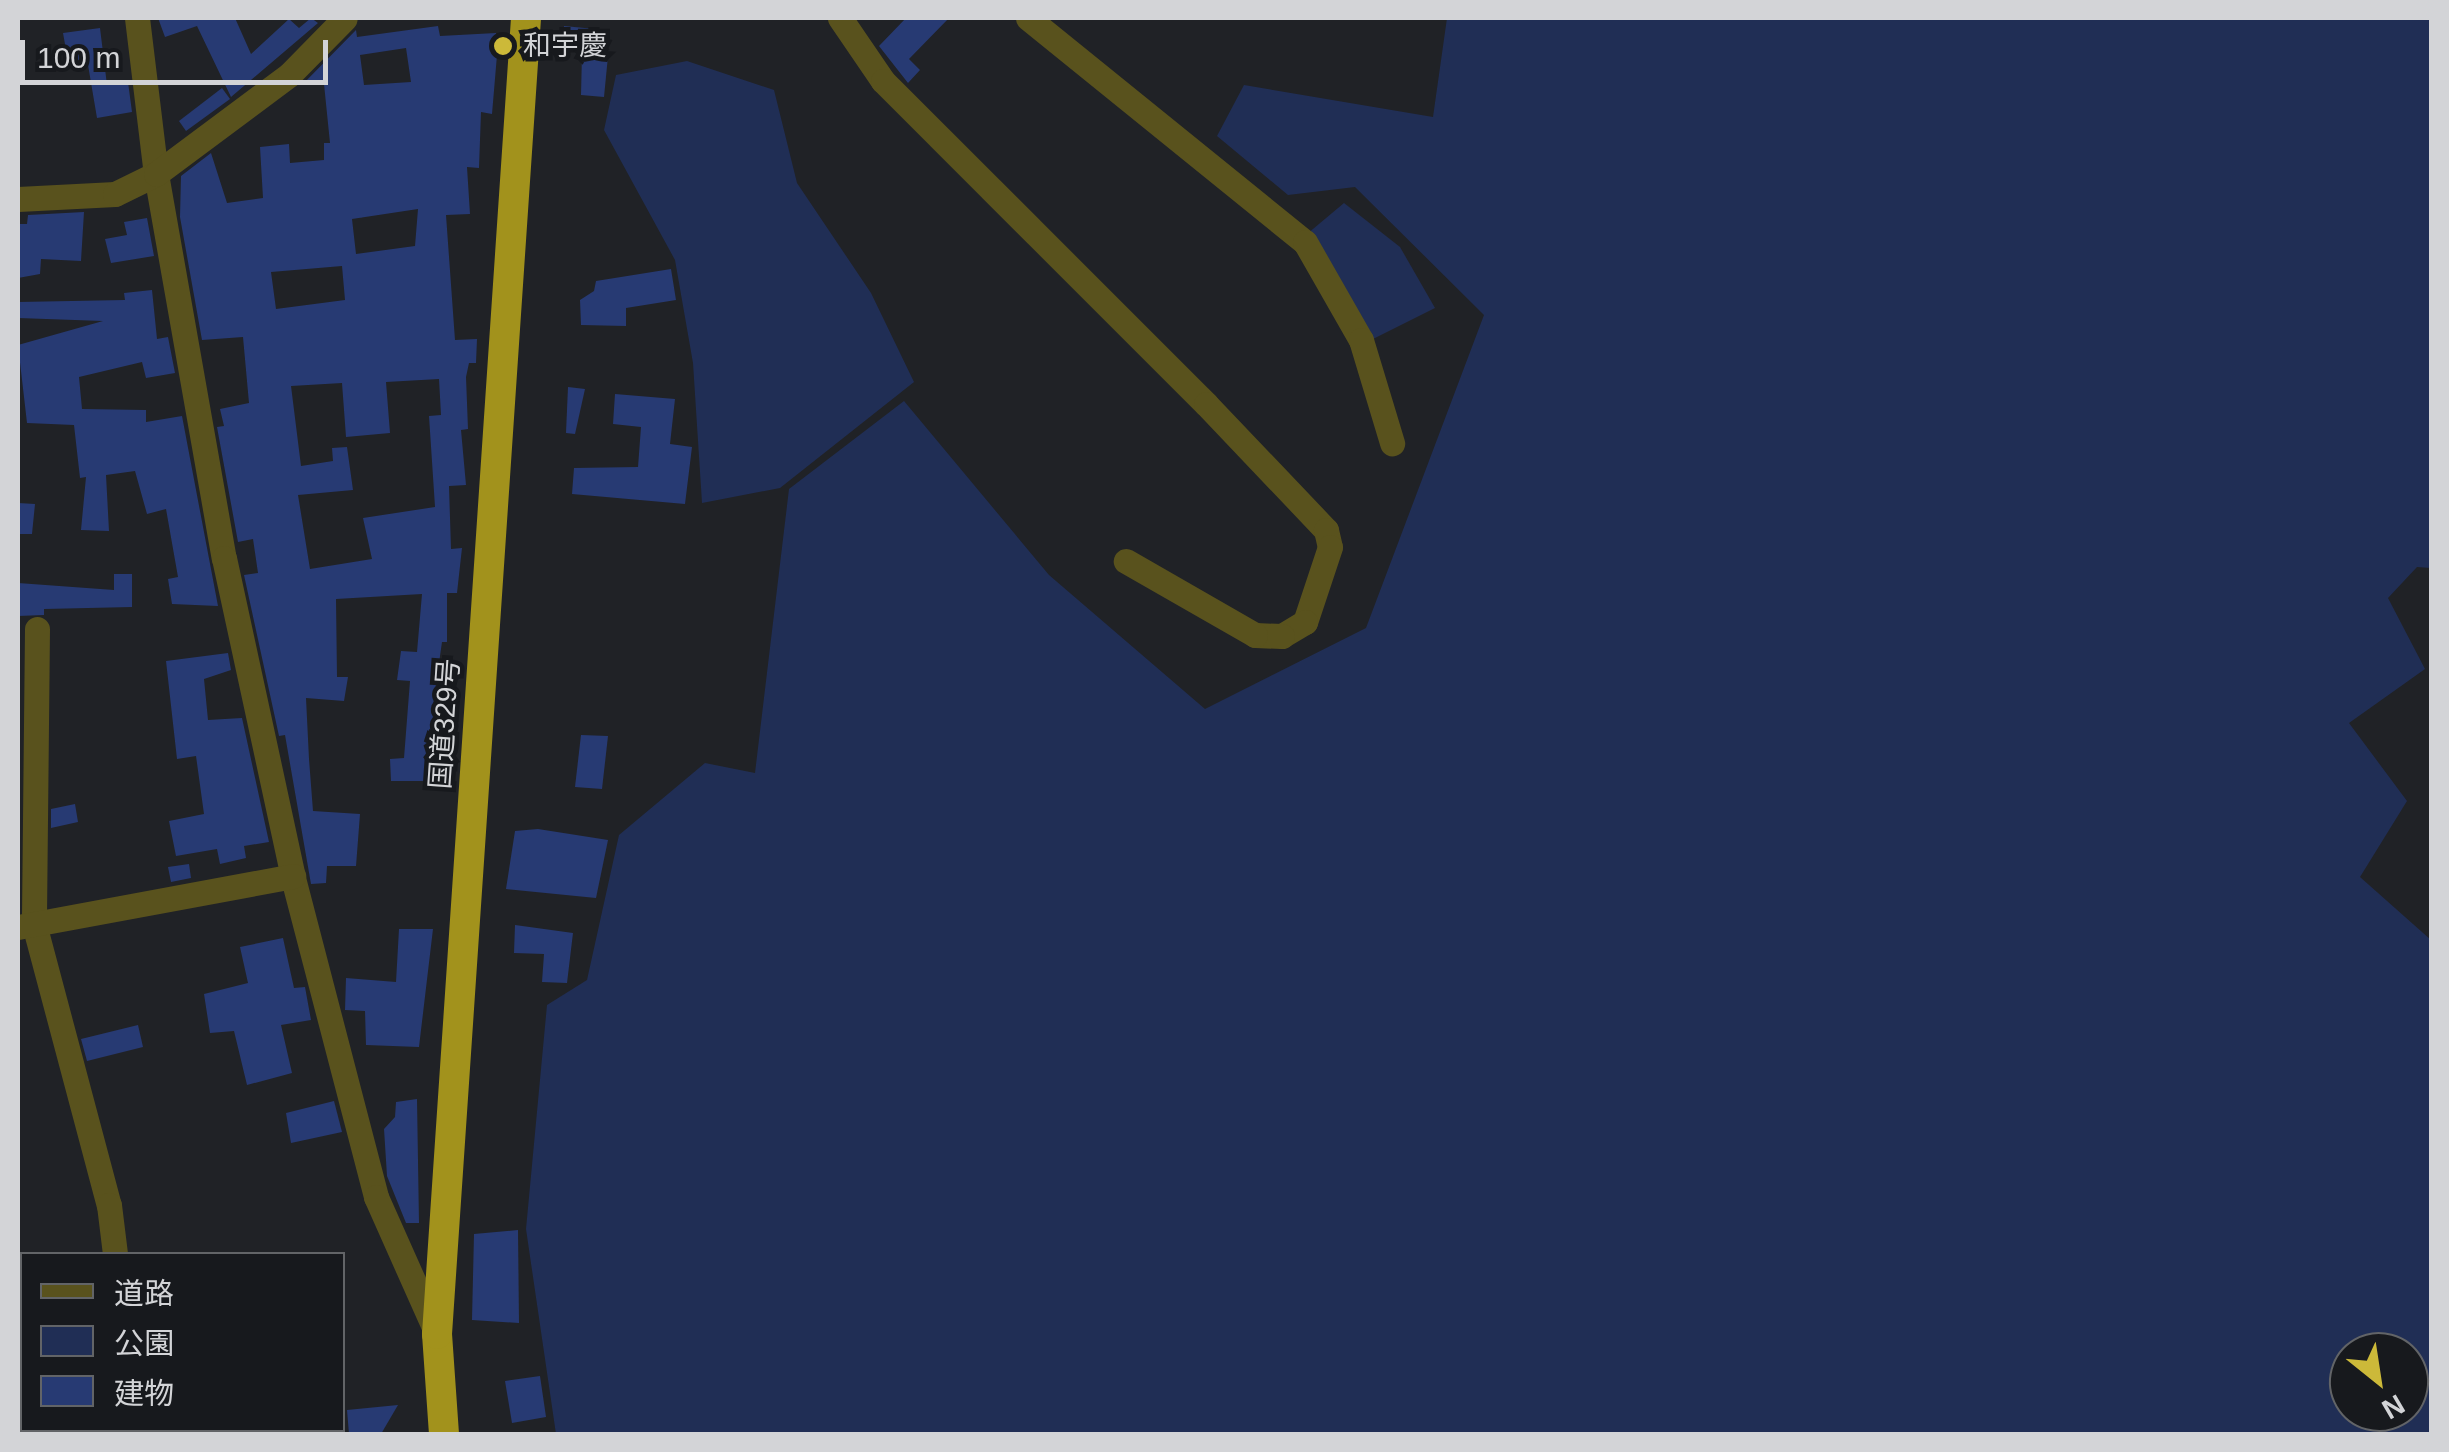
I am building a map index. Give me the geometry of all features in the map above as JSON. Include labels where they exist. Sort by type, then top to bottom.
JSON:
[{"type":"highway","name":"国道329号","points":[[444,1434],[438,1334],[526,18]]},
{"type":"street","points":[[136,18],[156,174],[224,558],[295,883],[376,1196],[438,1334]]},
{"type":"street","points":[[18,199],[116,194],[156,174],[290,74],[346,18]]},
{"type":"street","points":[[840,18],[883,81],[1233,432],[1326,530],[1330,547],[1306,622],[1282,636],[1255,635],[1126,561]]},
{"type":"street","points":[[1028,18],[1305,242],[1362,340],[1392,443]]},
{"type":"street","points":[[36,629],[31,931],[100,1168],[114,1252]]},
{"type":"street","points":[[31,931],[295,883]]},
{"type":"green space","points":[[1447,18],[2431,18],[2431,568],[2417,567],[2388,598],[2425,669],[2349,723],[2407,801],[2360,877],[2431,940],[2431,1434],[556,1434],[526,1229],[547,1005],[587,980],[619,835],[705,763],[755,773],[789,489],[904,401],[1049,575],[1205,709],[1366,628],[1484,315],[1355,187],[1288,195],[1217,136],[1244,85],[1433,117]]},
{"type":"green space","points":[[687,61],[774,90],[797,183],[871,293],[914,382],[780,488],[702,503],[693,363],[675,260],[604,130],[616,75]]},
{"type":"green space","points":[[1344,203],[1400,247],[1435,308],[1371,340],[1307,234]]},
{"type":"building","points":[[158,18],[235,18],[251,54],[289,19],[299,28],[311,18],[318,23],[231,97],[197,26],[165,37]]},
{"type":"building","points":[[906,18],[949,18],[909,59],[920,70],[908,83],[879,46]]},
{"type":"building","points":[[438,26],[440,36],[496,33],[497,55],[492,114],[481,112],[479,168],[467,167],[470,214],[446,215],[455,340],[477,339],[476,363],[469,363],[466,377],[468,429],[461,430],[466,485],[449,486],[451,549],[462,548],[457,593],[447,593],[447,642],[442,642],[433,705],[445,705],[442,733],[431,733],[429,781],[391,781],[390,759],[404,758],[410,681],[397,680],[401,651],[417,652],[422,594],[336,599],[337,677],[348,677],[344,701],[306,698],[309,759],[313,811],[360,814],[356,866],[327,866],[326,883],[311,884],[285,735],[279,736],[244,575],[258,573],[253,539],[238,542],[217,427],[224,426],[220,409],[249,403],[243,337],[202,340],[180,217],[181,176],[211,153],[227,203],[263,198],[260,147],[289,144],[290,163],[324,160],[324,143],[330,143],[324,84],[302,85],[356,30],[357,37]],"holes":[[[406,48],[411,82],[364,85],[360,55]],[[418,209],[415,246],[356,254],[352,219]],[[342,266],[345,300],[276,309],[271,272]],[[439,379],[441,415],[429,416],[435,507],[363,518],[372,559],[310,569],[298,495],[353,490],[347,447],[332,448],[333,461],[301,466],[291,386],[342,383],[346,437],[390,433],[386,382]]]},
{"type":"building","points":[[564,26],[595,29],[593,48],[563,46]]},
{"type":"building","points":[[100,28],[107,85],[128,82],[132,112],[97,118],[87,59],[68,61],[63,33]]},
{"type":"building","points":[[582,54],[608,56],[604,97],[581,95]]},
{"type":"building","points":[[222,88],[230,99],[186,131],[179,121]]},
{"type":"building","points":[[84,212],[81,261],[41,259],[40,274],[18,278],[18,224],[27,224],[28,215]]},
{"type":"building","points":[[147,218],[154,256],[111,263],[105,239],[127,235],[124,222]]},
{"type":"building","points":[[671,269],[676,300],[626,308],[626,326],[581,325],[580,300],[594,291],[596,281]]},
{"type":"building","points":[[152,290],[157,339],[168,337],[175,373],[146,378],[142,362],[79,377],[82,409],[146,410],[146,422],[182,416],[218,606],[172,604],[168,579],[178,577],[166,509],[147,514],[135,471],[106,475],[109,531],[81,530],[86,477],[80,478],[74,425],[27,423],[18,345],[103,321],[18,318],[18,302],[125,300],[124,293]]},
{"type":"building","points":[[568,387],[585,389],[575,434],[566,433]]},
{"type":"building","points":[[615,394],[675,399],[670,444],[692,447],[685,504],[572,494],[574,468],[638,467],[641,427],[613,424]]},
{"type":"building","points":[[18,503],[35,504],[32,534],[18,534]]},
{"type":"building","points":[[114,574],[132,574],[132,607],[44,609],[44,615],[18,616],[18,583],[114,590]]},
{"type":"building","points":[[228,653],[231,670],[204,679],[208,720],[242,718],[269,842],[244,846],[246,858],[220,864],[217,849],[176,856],[169,821],[204,814],[196,756],[177,759],[166,661]]},
{"type":"building","points":[[581,735],[608,736],[602,789],[575,787]]},
{"type":"building","points":[[75,804],[78,822],[51,828],[51,809]]},
{"type":"building","points":[[538,829],[608,840],[596,898],[506,889],[515,831]]},
{"type":"building","points":[[189,864],[191,878],[171,882],[168,867]]},
{"type":"building","points":[[515,925],[573,933],[567,983],[542,982],[544,954],[514,953]]},
{"type":"building","points":[[399,929],[433,929],[419,1047],[366,1045],[365,1011],[345,1010],[346,978],[396,982]]},
{"type":"building","points":[[283,938],[294,988],[305,987],[311,1020],[281,1025],[292,1073],[247,1085],[234,1031],[210,1033],[204,994],[248,983],[240,947]]},
{"type":"building","points":[[138,1025],[143,1047],[87,1061],[81,1039]]},
{"type":"building","points":[[417,1099],[419,1223],[406,1223],[387,1176],[384,1129],[395,1117],[396,1102]]},
{"type":"building","points":[[334,1101],[342,1132],[291,1143],[286,1113]]},
{"type":"building","points":[[518,1230],[519,1323],[472,1320],[474,1234]]},
{"type":"building","points":[[540,1376],[546,1417],[512,1423],[505,1381]]},
{"type":"building","points":[[398,1405],[381,1434],[349,1434],[347,1410]]},
{"type":"place","name":"和宇慶","points":[[503,46]]}]
